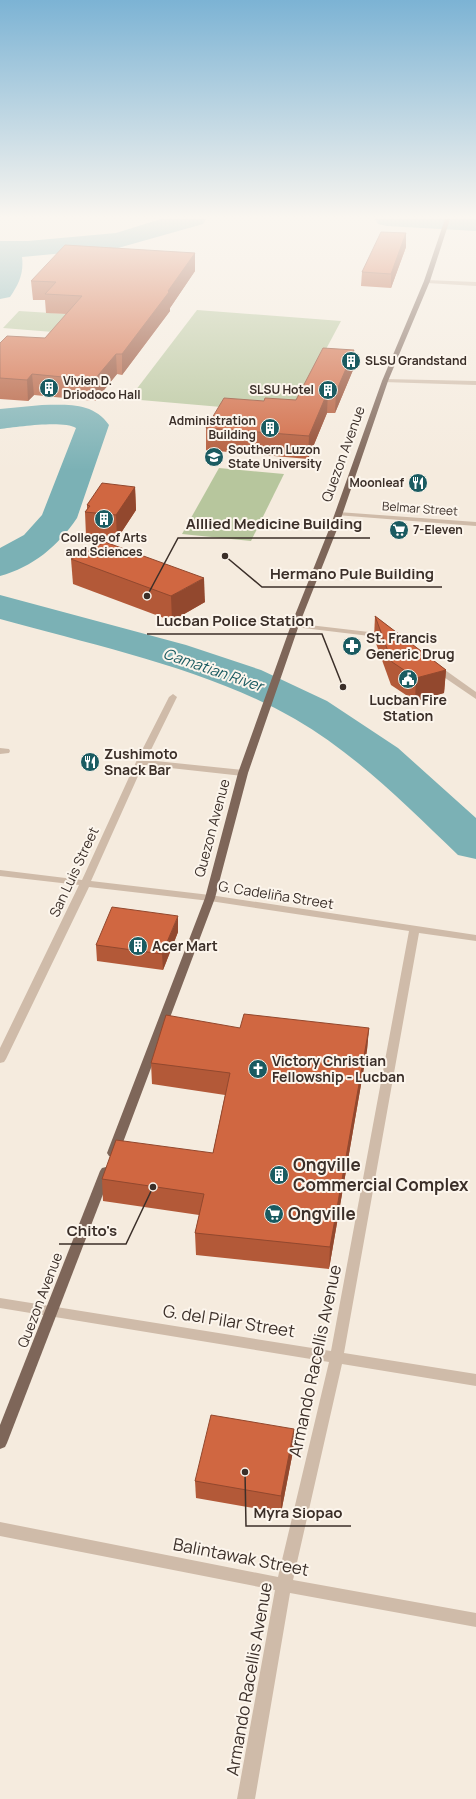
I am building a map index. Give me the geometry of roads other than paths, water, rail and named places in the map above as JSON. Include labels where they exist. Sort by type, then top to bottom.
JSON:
[{"type":"main road","name":"Quezon Avenue","points":[[0,1443],[53,1312],[210,898],[243,773],[295,625],[338,514],[386,381],[418,303]]},
{"type":"street","points":[[386,381],[476,383]]},
{"type":"street","name":"Belmar Street","points":[[338,514],[476,524]]},
{"type":"street","points":[[295,625],[392,636]]},
{"type":"street","points":[[431,664],[476,696]]},
{"type":"street","name":"San Luis Street","points":[[0,1059],[85,884],[140,762],[173,697]]},
{"type":"street","points":[[140,762],[243,773]]},
{"type":"street","name":"G. Cadeliña Street","points":[[0,873],[210,898],[414,930],[476,938]]},
{"type":"street","name":"Armando Racellis Avenue","points":[[246,1799],[284,1585],[337,1356],[414,930]]},
{"type":"street","name":"G. del Pilar Street","points":[[0,1303],[337,1356],[476,1380]]},
{"type":"street","name":"Balintawak Street","points":[[0,1529],[284,1585],[476,1620]]},
{"type":"waterway","name":"Camatian River","points":[[0,419],[42,415],[78,415],[93,425],[59,518],[37,543],[0,564]]},
{"type":"waterway","name":"Camatian River","points":[[0,607],[171,654],[246,679],[311,710],[382,758],[476,844]]},
{"type":"place","name":"SLSU Grandstand","points":[[351,361]]},
{"type":"place","name":"Vivien D. Driodoco Hall","points":[[49,388]]},
{"type":"place","name":"SLSU Hotel","points":[[328,390]]},
{"type":"place","name":"Administration Building","points":[[270,428]]},
{"type":"place","name":"Southern Luzon State University","points":[[214,457]]},
{"type":"place","name":"Moonleaf","points":[[418,483]]},
{"type":"place","name":"College of Arts and Sciences","points":[[104,519]]},
{"type":"place","name":"7-Eleven","points":[[399,530]]},
{"type":"place","name":"Hermano Pule Building","points":[[225,556]]},
{"type":"place","name":"Alllied Medicine Building","points":[[147,596]]},
{"type":"place","name":"St. Francis Generic Drug","points":[[352,646]]},
{"type":"place","name":"Lucban Fire Station","points":[[408,679]]},
{"type":"place","name":"Lucban Police Station","points":[[343,687]]},
{"type":"place","name":"Zushimoto Snack Bar","points":[[90,762]]},
{"type":"place","name":"Acer Mart","points":[[138,946]]},
{"type":"place","name":"Victory Christian Fellowship - Lucban","points":[[258,1069]]},
{"type":"place","name":"Ongville Commercial Complex","points":[[279,1175]]},
{"type":"place","name":"Chito's","points":[[153,1187]]},
{"type":"place","name":"Ongville","points":[[274,1214]]},
{"type":"place","name":"Myra Siopao","points":[[245,1472]]}]
